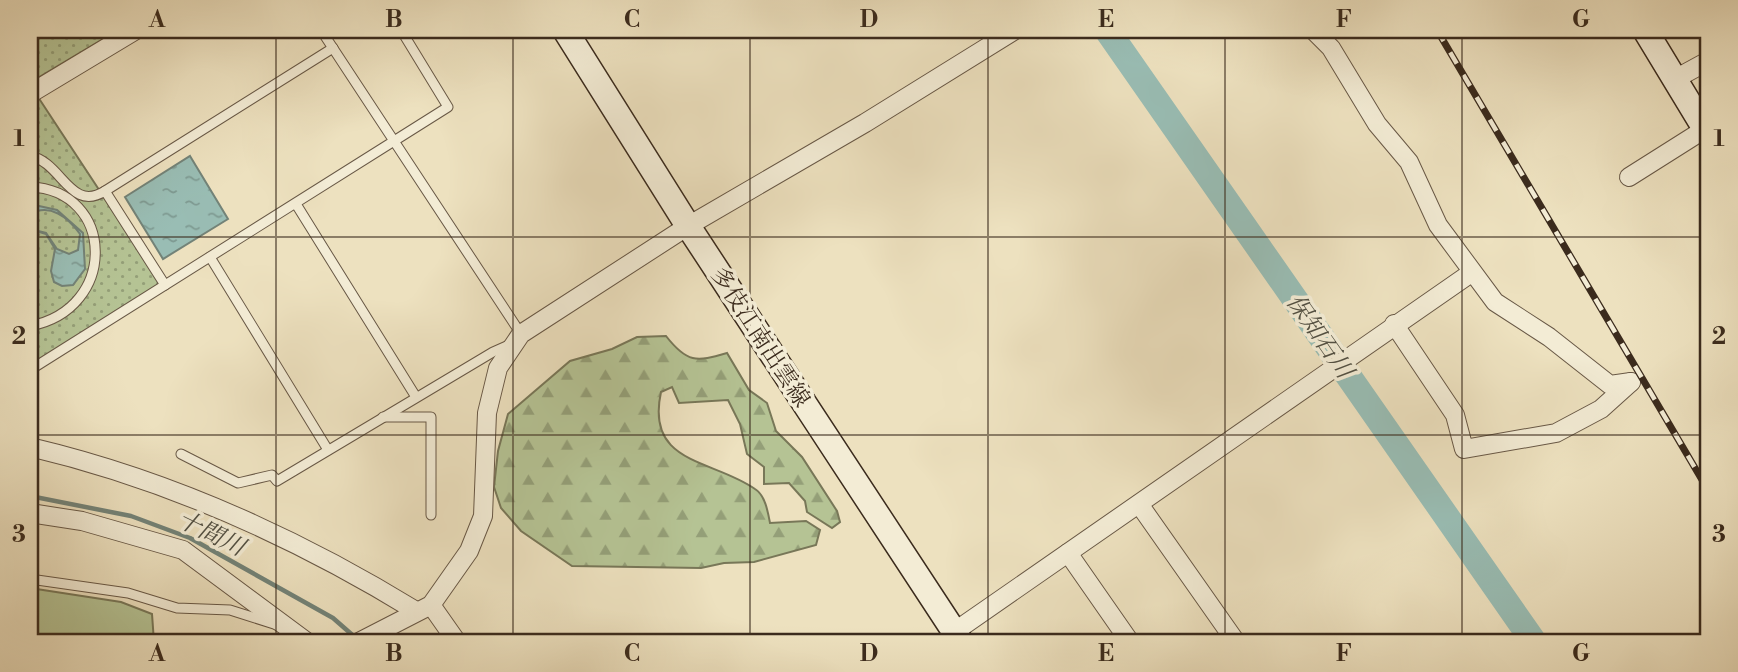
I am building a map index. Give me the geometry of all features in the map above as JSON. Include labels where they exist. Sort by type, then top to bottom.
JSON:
[{"type":"main road","name":"多伎江南出雲線","points":[[565,30],[688,226],[958,637]]},
{"type":"main road","points":[[1645,30],[1707,132]]},
{"type":"street","points":[[32,93],[112,36],[136,30]]},
{"type":"street","points":[[366,638],[423,608],[469,551],[483,516],[487,414],[498,368],[519,338],[688,226],[865,123],[1015,30]]},
{"type":"street","points":[[1313,30],[1331,48],[1377,124],[1409,162],[1438,225],[1495,302],[1549,337],[1610,385],[1631,383],[1601,409],[1556,433],[1464,449],[1455,415],[1394,324]]},
{"type":"street","points":[[1675,79],[1708,61]]},
{"type":"street","points":[[1629,177],[1707,132]]},
{"type":"street","points":[[958,637],[1068,553],[1471,273]]},
{"type":"street","points":[[30,447],[132,476],[306,549],[423,608],[457,642]]},
{"type":"street","points":[[1139,504],[1236,642]]},
{"type":"street","points":[[30,513],[82,521],[183,551],[238,588],[307,642]]},
{"type":"street","points":[[1068,553],[1130,642]]},
{"type":"lane","points":[[181,454],[238,483],[272,475],[277,481],[519,338],[321,30]]},
{"type":"lane","points":[[30,370],[448,107],[401,30]]},
{"type":"lane","points":[[30,187],[92,197],[333,48]]},
{"type":"lane","points":[[30,156],[52,165],[86,217],[95,265],[91,281],[69,311],[58,318],[30,326]]},
{"type":"lane","points":[[105,191],[165,285]]},
{"type":"lane","points":[[296,204],[416,397]]},
{"type":"lane","points":[[210,257],[328,450]]},
{"type":"lane","points":[[383,417],[431,417],[431,515]]},
{"type":"lane","points":[[30,579],[128,593],[177,608],[230,610],[284,626]]},
{"type":"green space","points":[[30,30],[118,30],[36,79],[38,97],[161,284],[30,370]]},
{"type":"green space","points":[[666,336],[686,356],[693,358],[727,353],[749,390],[767,403],[776,431],[802,457],[837,511],[840,522],[832,528],[807,512],[805,501],[789,483],[764,484],[764,467],[747,454],[740,424],[728,400],[679,403],[672,387],[661,392],[659,416],[663,434],[673,447],[686,457],[738,479],[758,492],[766,504],[770,523],[806,521],[820,530],[816,545],[754,562],[724,563],[701,568],[572,566],[521,531],[501,508],[494,487],[498,451],[508,414],[570,361],[612,349],[637,337]]},
{"type":"green space","points":[[30,588],[121,602],[152,614],[154,642],[30,642]]},
{"type":"water","points":[[190,156],[228,219],[163,259],[125,197]]},
{"type":"water","points":[[39,206],[57,210],[83,233],[85,269],[73,285],[62,286],[54,282],[51,271],[55,249],[46,234],[30,229],[46,233],[57,249],[69,254],[78,250],[80,234],[64,217],[51,211],[30,214]]},
{"type":"waterway","name":"保知石川","points":[[1107,30],[1534,642]]},
{"type":"waterway","name":"十間川","points":[[30,496],[131,516],[190,538],[333,618],[357,639]]},
{"type":"railway","points":[[1437,30],[1708,490]]}]
